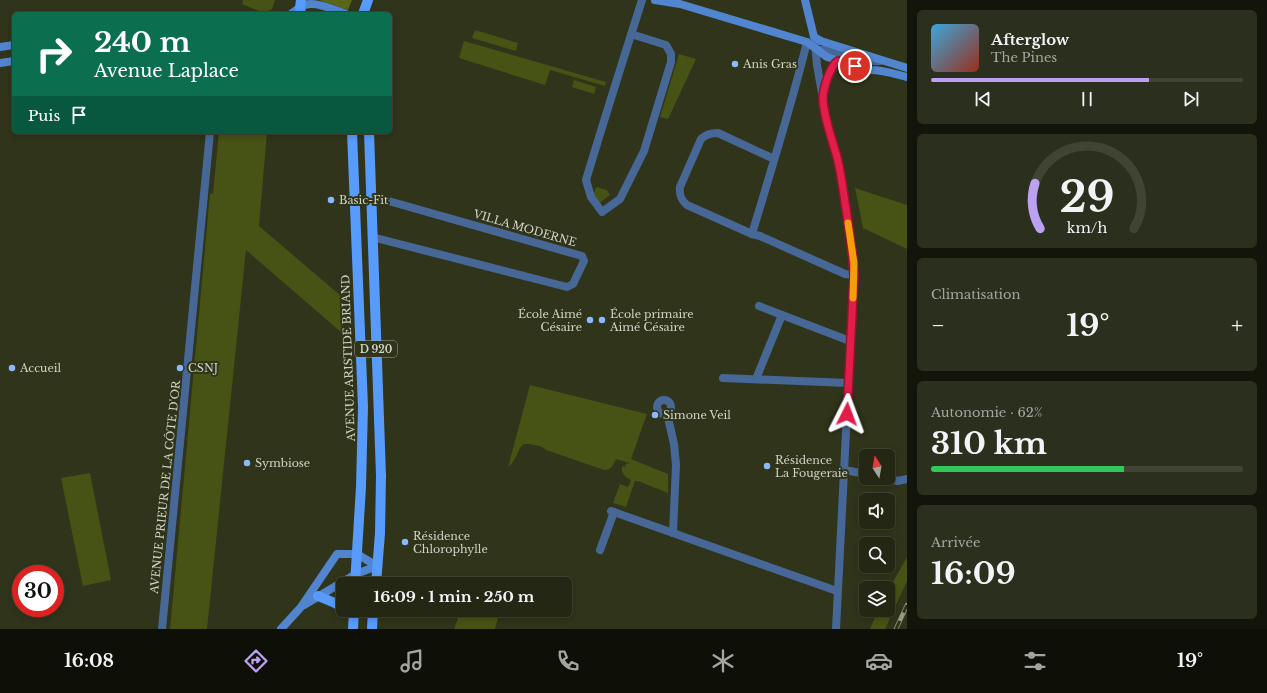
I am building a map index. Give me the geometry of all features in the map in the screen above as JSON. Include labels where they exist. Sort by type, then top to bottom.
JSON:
[{"type":"main road","points":[[364,12],[368,0]]},
{"type":"main road","points":[[655,0],[680,4],[810,40],[821,41],[907,68]]},
{"type":"main road","points":[[806,0],[810,40]]},
{"type":"main road","points":[[301,7],[315,4],[340,12]]},
{"type":"main road","points":[[0,47],[12,45]]},
{"type":"main road","points":[[816,50],[827,57],[838,61],[871,70],[878,70],[907,77]]},
{"type":"main road","points":[[0,63],[12,61]]},
{"type":"main road","name":"AVENUE ARISTIDE BRIAND","points":[[352,134],[363,407],[361,487],[355,577]]},
{"type":"main road","name":"D 920","points":[[369,134],[380,476],[380,533],[376,577]]},
{"type":"main road","points":[[281,629],[301,606],[337,554],[357,554],[377,566],[358,577]]},
{"type":"main road","points":[[301,606],[336,588]]},
{"type":"main road","points":[[318,596],[336,604]]},
{"type":"main road","points":[[352,617],[353,629]]},
{"type":"main road","points":[[372,629],[373,617]]},
{"type":"street","points":[[631,34],[666,45],[671,54],[671,62],[644,150],[620,199],[602,212],[591,197],[586,180],[631,34],[642,0]]},
{"type":"street","points":[[810,40],[816,50],[828,127],[838,162],[853,253],[854,276],[836,629]]},
{"type":"street","points":[[752,234],[810,40]]},
{"type":"street","points":[[816,50],[824,49],[869,60],[883,60]]},
{"type":"street","points":[[823,98],[830,72],[838,61]]},
{"type":"street","points":[[878,70],[891,68],[907,73]]},
{"type":"street","points":[[774,159],[718,133],[712,133],[705,136],[701,139],[680,186],[679,192],[682,201],[687,205],[752,234],[760,236],[845,274],[854,276]]},
{"type":"street","name":"AVENUE PRIEUR DE LA CÔTE D'OR","points":[[162,629],[210,134]]},
{"type":"street","name":"VILLA MODERNE","points":[[371,196],[582,256],[584,261],[573,284],[567,287],[372,236]]},
{"type":"street","points":[[759,306],[850,341]]},
{"type":"street","points":[[756,379],[782,315]]},
{"type":"street","points":[[723,378],[848,383]]},
{"type":"street","points":[[667,413],[674,444],[676,465],[673,533]]},
{"type":"street","points":[[844,470],[859,473]]},
{"type":"street","points":[[895,480],[907,479]]},
{"type":"street","points":[[600,550],[612,512],[838,591]]},
{"type":"green space","points":[[243,0],[275,0],[272,9],[266,12],[262,12],[242,4]]},
{"type":"green space","points":[[319,0],[352,0],[348,10]]},
{"type":"green space","points":[[475,30],[518,43],[516,51],[472,38]]},
{"type":"green space","points":[[464,41],[606,82],[605,86],[550,70],[545,85],[459,58]]},
{"type":"green space","points":[[679,54],[696,59],[668,119],[660,117]]},
{"type":"green space","points":[[574,80],[596,87],[594,94],[572,87]]},
{"type":"green space","points":[[219,134],[267,134],[259,226],[341,296],[342,333],[246,250],[207,629],[170,629],[210,194],[213,193]]},
{"type":"green space","points":[[596,187],[607,190],[610,195],[598,204],[593,197]]},
{"type":"green space","points":[[855,188],[907,205],[907,249],[863,228]]},
{"type":"green space","points":[[530,385],[647,414],[631,459],[668,474],[668,493],[635,481],[626,507],[613,503],[620,484],[628,487],[631,480],[626,478],[622,471],[622,466],[625,467],[626,463],[629,463],[616,459],[611,468],[604,470],[546,450],[540,446],[529,444],[522,445],[513,462],[508,467]]},
{"type":"green space","points":[[90,473],[111,580],[83,586],[61,478]]},
{"type":"green space","points":[[907,557],[907,581],[895,607],[895,581],[894,581]]},
{"type":"green space","points":[[498,617],[495,629],[454,629],[458,618]]},
{"type":"green space","points":[[875,617],[890,617],[885,629],[870,629]]},
{"type":"railway","points":[[896,629],[907,605]]},
{"type":"slow traffic","points":[[848,223],[854,263],[853,298]]},
{"type":"place","name":"Anis Gras","points":[[735,64]]},
{"type":"place","name":"Basic-Fit","points":[[331,200]]},
{"type":"place","name":"École Aimé Césaire","points":[[590,320]]},
{"type":"place","name":"École primaire Aimé Césaire","points":[[602,320]]},
{"type":"place","name":"Accueil","points":[[12,368]]},
{"type":"place","name":"CSNJ","points":[[180,368]]},
{"type":"place","name":"Simone Veil","points":[[655,415]]},
{"type":"place","name":"Symbiose","points":[[247,463]]},
{"type":"place","name":"Résidence La Fougeraie","points":[[767,466]]},
{"type":"place","name":"Résidence Chlorophylle","points":[[405,542]]},
{"type":"route","points":[[847,414],[854,276],[853,253],[838,162],[830,136],[823,98],[828,76],[836,62],[838,61],[855,66]]}]
